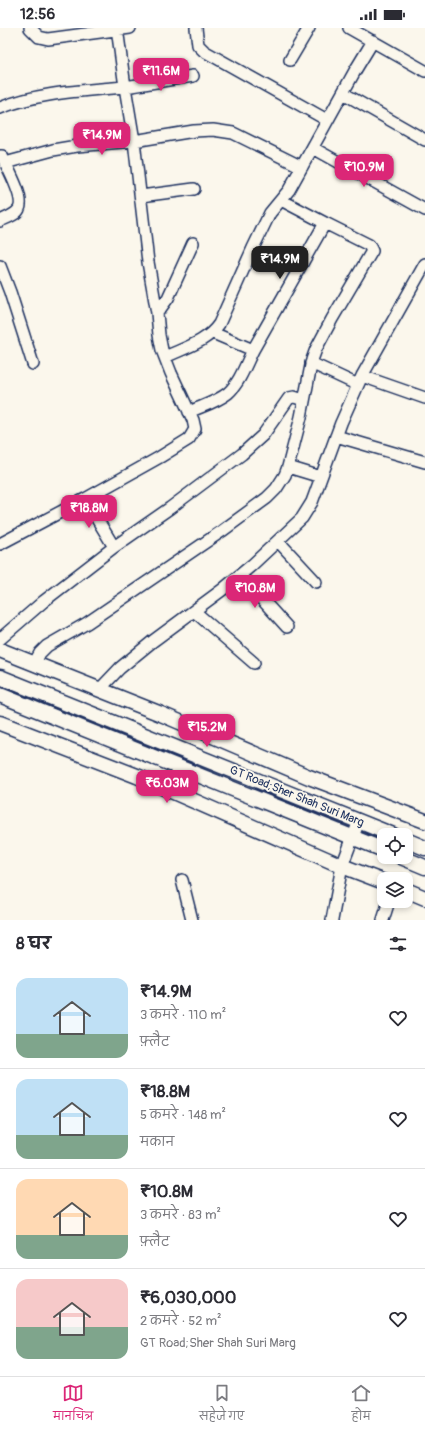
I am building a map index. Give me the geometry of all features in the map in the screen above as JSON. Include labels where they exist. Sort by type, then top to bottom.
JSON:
[{"type":"main road","points":[[0,650],[161,714],[309,777],[425,821]]},
{"type":"main road","name":"GT Road;Sher Shah Suri Marg","points":[[0,677],[377,828]]},
{"type":"main road","name":"GT Road;Sher Shah Suri Marg","points":[[0,694],[377,847]]},
{"type":"main road","points":[[0,723],[137,776],[342,866],[377,879]]},
{"type":"main road","points":[[413,843],[425,848]]},
{"type":"main road","points":[[413,862],[425,867]]},
{"type":"main road","points":[[413,893],[425,898]]},
{"type":"street","points":[[30,28],[43,38],[60,33],[130,28]]},
{"type":"street","points":[[196,28],[198,45],[204,51],[328,120]]},
{"type":"street","points":[[290,60],[309,28]]},
{"type":"street","points":[[349,28],[425,71]]},
{"type":"street","points":[[0,544],[160,457],[189,439],[195,429],[165,357],[159,335],[157,313],[148,262],[134,141],[118,29]]},
{"type":"street","points":[[165,357],[198,342],[213,333],[225,313],[266,220],[275,205],[285,195],[302,167],[373,41]]},
{"type":"street","points":[[0,108],[20,101],[47,95],[126,87],[193,76]]},
{"type":"street","points":[[343,93],[425,140]]},
{"type":"street","points":[[0,221],[16,213],[20,205],[20,198],[2,156],[77,146],[134,141],[194,131],[223,131],[233,133],[302,167]]},
{"type":"street","points":[[313,148],[425,210]]},
{"type":"street","points":[[140,196],[194,189]]},
{"type":"street","points":[[34,664],[40,653],[47,646],[86,623],[153,578],[267,498],[285,475],[304,400],[311,363],[322,335],[372,251],[369,245],[281,200]]},
{"type":"street","points":[[189,412],[220,398],[228,392],[239,378],[253,350],[325,223]]},
{"type":"street","points":[[157,313],[168,298],[193,243]]},
{"type":"street","points":[[99,690],[129,660],[240,575],[278,541],[306,513],[360,380],[422,276],[425,264]]},
{"type":"street","points":[[0,266],[10,292],[32,364]]},
{"type":"street","points":[[213,333],[253,350]]},
{"type":"street","points":[[311,363],[360,380],[425,398]]},
{"type":"street","points":[[0,639],[44,601],[114,547],[170,508],[242,454],[263,435],[289,398],[294,397],[304,400]]},
{"type":"street","points":[[336,436],[425,462]]},
{"type":"street","points":[[288,467],[321,477]]},
{"type":"street","points":[[85,499],[114,547]]},
{"type":"street","points":[[278,541],[316,582]]},
{"type":"street","points":[[240,575],[287,627]]},
{"type":"street","points":[[194,611],[254,663]]},
{"type":"street","points":[[332,920],[342,866],[359,821]]},
{"type":"street","points":[[182,880],[192,920]]},
{"type":"street","points":[[383,920],[387,908]]}]
